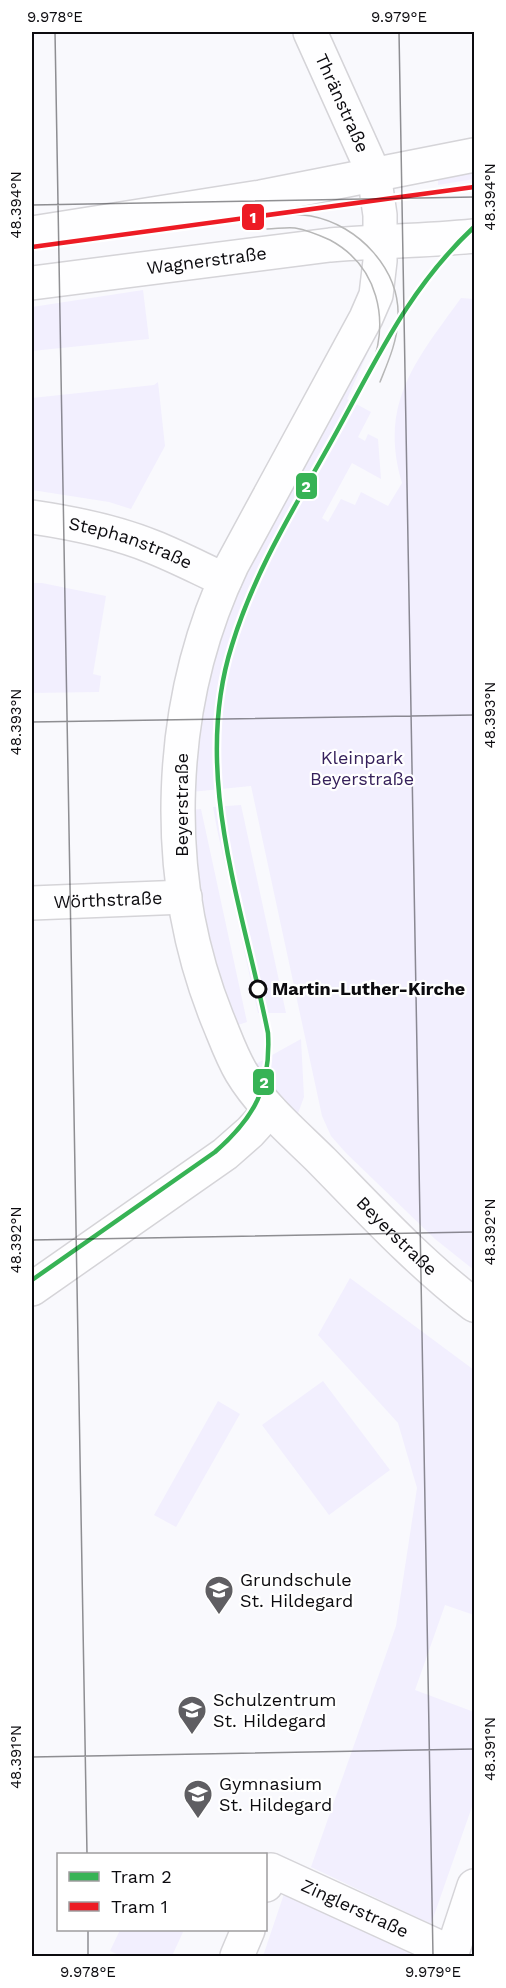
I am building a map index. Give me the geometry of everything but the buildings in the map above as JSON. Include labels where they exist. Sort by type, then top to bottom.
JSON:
[{"type":"street","name":"Thränstraße","points":[[310,32],[374,174]]},
{"type":"street","points":[[32,233],[249,199],[474,154]]},
{"type":"street","points":[[374,174],[381,242]]},
{"type":"street","name":"Wagnerstraße","points":[[32,283],[278,250],[474,236]]},
{"type":"street","name":"Beyerstraße","points":[[381,242],[378,284],[372,307],[225,580],[198,660],[183,731],[178,802],[185,897],[192,942],[200,970],[228,1046],[248,1082],[270,1110],[422,1261],[474,1305]]},
{"type":"street","name":"Stephanstraße","points":[[32,517],[83,525],[130,539],[162,550],[225,580]]},
{"type":"street","name":"Wörthstraße","points":[[32,903],[185,897]]},
{"type":"street","points":[[32,1289],[225,1154],[270,1110]]},
{"type":"street","name":"Zinglerstraße","points":[[267,1882],[271,1870],[451,1955],[474,1886]]},
{"type":"street","points":[[237,1956],[247,1931]]},
{"type":"green space","points":[[474,171],[474,179],[438,185],[438,177]]},
{"type":"green space","points":[[143,290],[149,339],[32,351],[32,307]]},
{"type":"green space","name":"Kleinpark Beyerstraße","points":[[461,298],[474,299],[474,1270],[435,1239],[331,1136],[322,1116],[251,786],[191,792],[193,741],[227,606],[364,346],[369,350],[347,399],[371,412],[358,437],[365,441],[368,434],[378,439],[381,479],[352,463],[322,518],[328,522],[341,499],[355,505],[361,492],[388,506],[402,483],[396,455],[395,429],[406,383],[430,341]]},
{"type":"green space","points":[[158,382],[165,446],[131,509],[109,502],[32,490],[32,398],[154,385]]},
{"type":"green space","points":[[32,583],[106,596],[93,674],[101,676],[99,692],[32,693]]},
{"type":"green space","points":[[241,805],[286,1013],[258,1013],[217,829],[213,807]]},
{"type":"green space","points":[[201,809],[247,1022],[235,1026],[217,979],[196,885],[191,810]]},
{"type":"green space","points":[[301,1039],[304,1097],[297,1116],[287,1107],[254,1065]]},
{"type":"green space","points":[[350,1278],[474,1370],[474,1615],[445,1605],[415,1690],[474,1712],[474,1801],[431,1924],[311,1867],[396,1626],[417,1488],[398,1423],[318,1335]]},
{"type":"green space","points":[[323,1381],[390,1470],[329,1515],[262,1425]]},
{"type":"green space","points":[[218,1401],[240,1414],[176,1527],[154,1515]]},
{"type":"green space","points":[[284,1894],[410,1952],[408,1956],[263,1956]]},
{"type":"green space","points":[[120,1931],[183,1932],[172,1956],[121,1956],[110,1951]]},
{"type":"tram line","name":"1","points":[[32,247],[474,187]]},
{"type":"tram line","points":[[265,217],[300,215],[329,221],[360,240],[374,253],[384,267],[397,302],[398,320],[394,344],[380,382]]},
{"type":"tram line","name":"2","points":[[32,1280],[215,1152],[241,1126],[258,1100],[267,1069],[268,1033],[225,840],[219,791],[217,742],[221,693],[232,645],[253,590],[292,510],[396,324],[431,274],[474,227]]},
{"type":"tram line","points":[[267,229],[304,230],[330,240],[359,264],[376,296],[379,313],[377,350],[371,368]]},
{"type":"place","name":"Martin-Luther-Kirche","points":[[258,989]]},
{"type":"place","name":"Grundschule St. Hildegard","points":[[219,1616]]},
{"type":"place","name":"Schulzentrum St. Hildegard","points":[[192,1736]]},
{"type":"place","name":"Gymnasium St. Hildegard","points":[[198,1820]]}]
